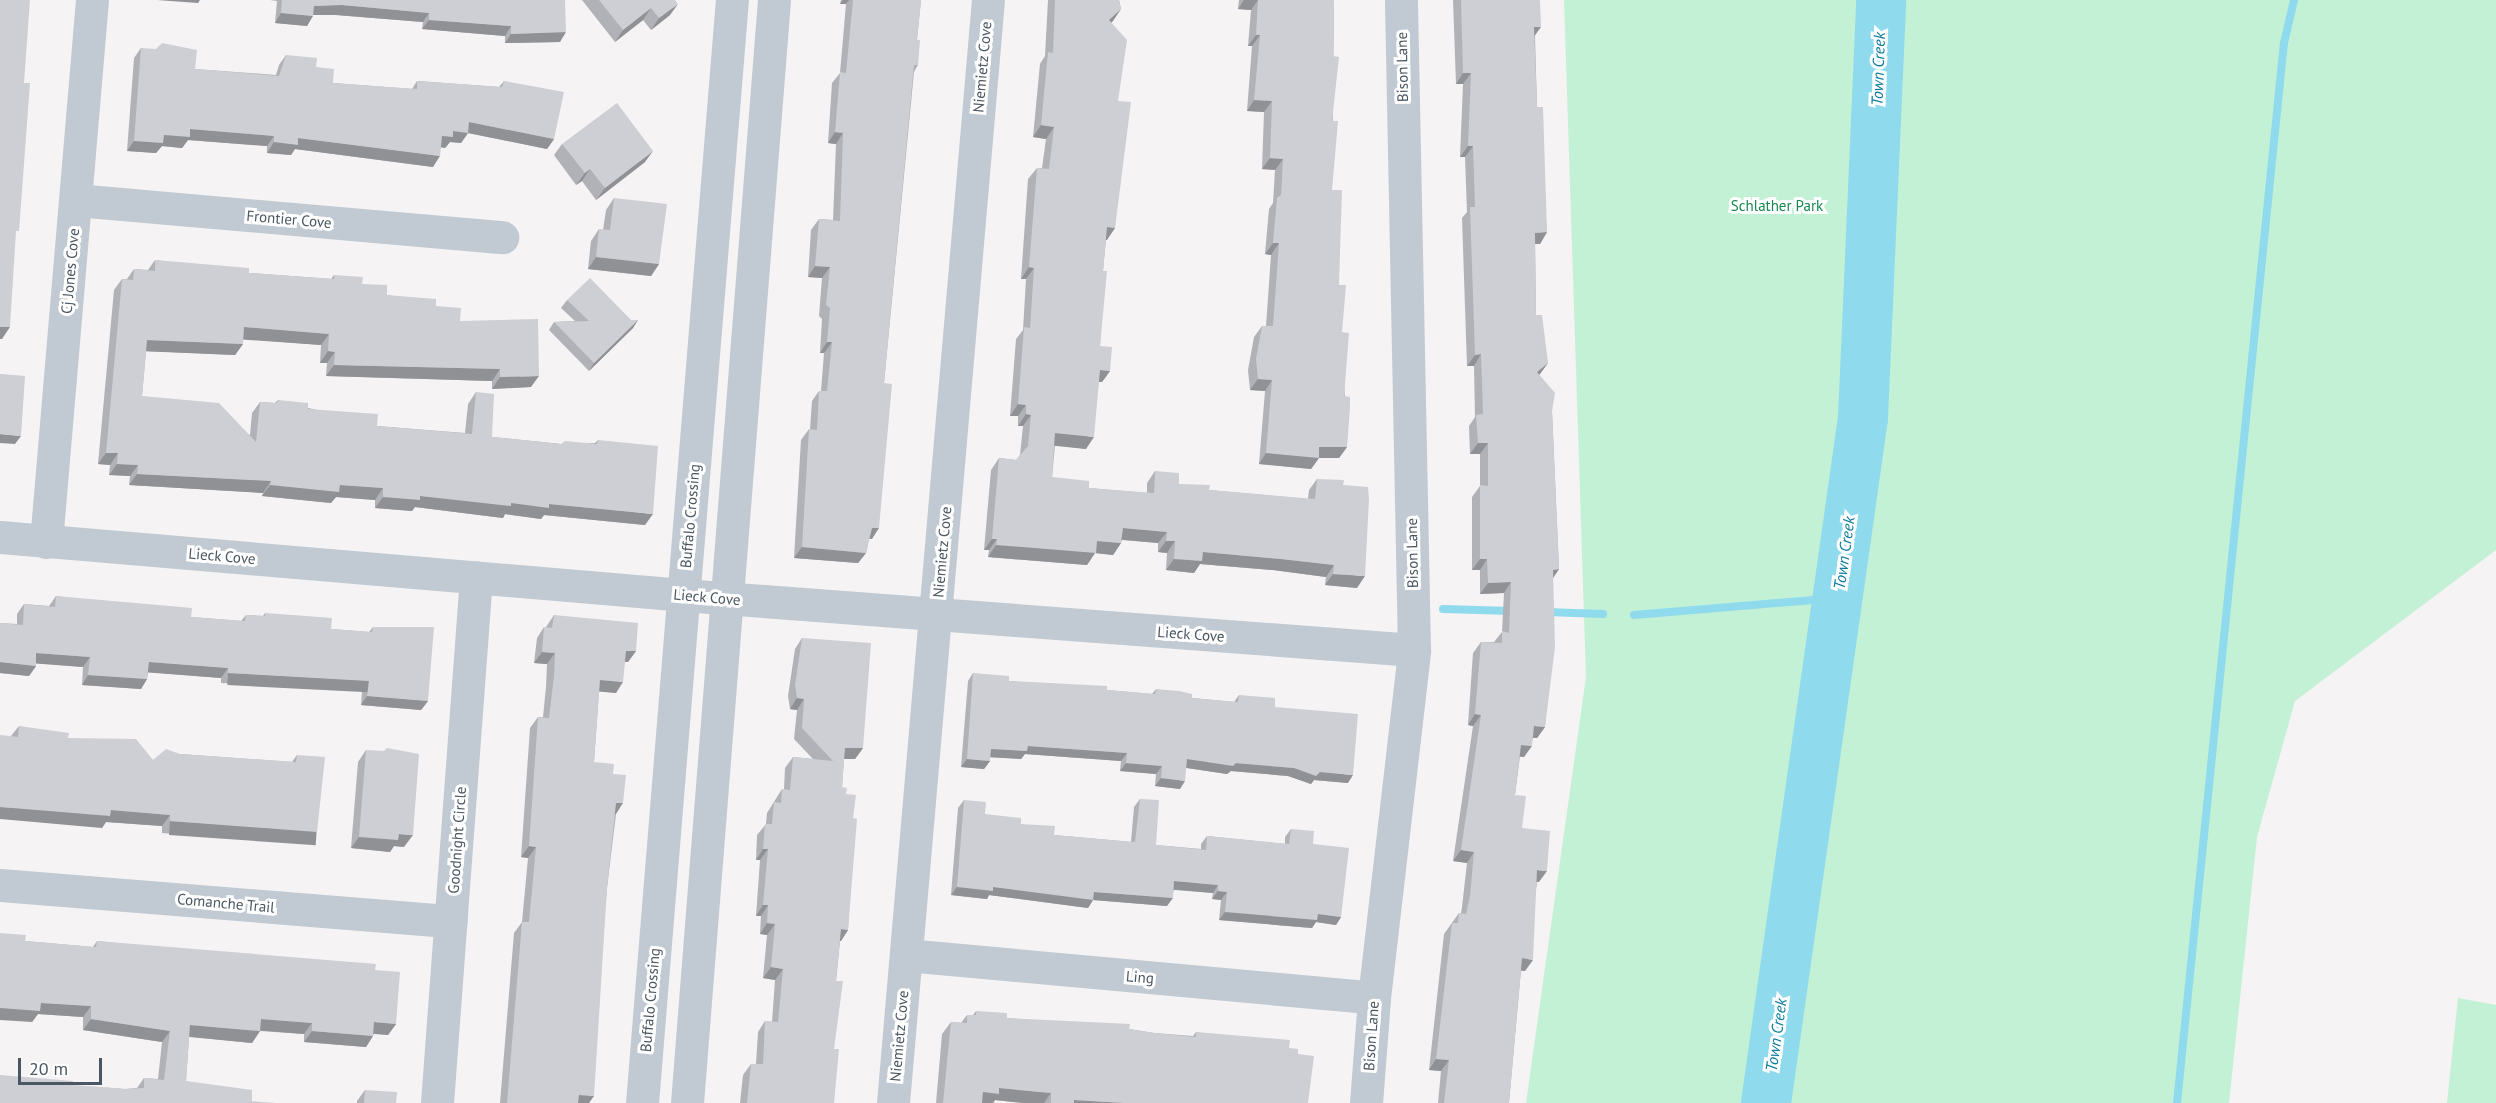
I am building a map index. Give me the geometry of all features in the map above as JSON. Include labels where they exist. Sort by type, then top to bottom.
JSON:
[{"type":"street","name":"Cj Jones Cove","points":[[46,542],[92,0]]},
{"type":"street","name":"Buffalo Crossing","points":[[642,1103],[732,0]]},
{"type":"street","points":[[687,1103],[774,0]]},
{"type":"street","name":"Niemietz Cove","points":[[893,1103],[937,615],[988,0]]},
{"type":"street","name":"Bison Lane","points":[[1366,1103],[1374,998],[1414,651],[1401,0]]},
{"type":"street","name":"Frontier Cove","points":[[76,200],[502,237]]},
{"type":"street","name":"Lieck Cove","points":[[0,537],[727,599],[1414,651]]},
{"type":"street","name":"Goodnight Circle","points":[[437,1103],[477,577]]},
{"type":"street","name":"Comanche Trail","points":[[0,885],[451,921]]},
{"type":"street","name":"Ling","points":[[906,955],[1374,998]]},
{"type":"green space","name":"Schlather Park","points":[[1564,0],[2496,0],[2496,550],[2295,701],[2257,837],[2229,1103],[1526,1103],[1586,677]]},
{"type":"green space","points":[[2458,998],[2496,1005],[2496,1103],[2447,1103]]},
{"type":"building","points":[[0,0],[30,0],[24,83],[30,83],[19,231],[16,231],[10,327],[0,327]]},
{"type":"building","points":[[282,0],[565,0],[566,32],[511,34],[511,26],[429,20],[429,13],[342,5],[314,6],[313,16],[281,13]]},
{"type":"building","points":[[599,0],[675,0],[678,4],[659,18],[651,8],[623,30]]},
{"type":"building","points":[[853,0],[921,0],[917,40],[920,40],[918,65],[914,65],[884,383],[892,384],[879,528],[872,528],[866,553],[802,547],[809,429],[817,430],[819,391],[827,391],[832,342],[827,342],[830,308],[826,305],[830,267],[815,266],[819,219],[840,221],[843,133],[835,132],[840,72],[846,73]]},
{"type":"building","points":[[1055,0],[1119,0],[1121,9],[1109,20],[1127,40],[1118,101],[1131,102],[1115,228],[1107,227],[1103,271],[1107,271],[1100,346],[1112,347],[1110,371],[1100,370],[1094,437],[1055,433],[1052,477],[1089,481],[1089,488],[1154,493],[1155,471],[1179,473],[1179,484],[1210,485],[1209,490],[1315,499],[1317,479],[1344,480],[1343,485],[1368,487],[1365,576],[1333,574],[1334,565],[1203,552],[1202,561],[1174,559],[1175,541],[1166,541],[1167,532],[1123,528],[1121,543],[1097,541],[1096,553],[996,545],[997,539],[992,539],[999,458],[1016,460],[1028,446],[1031,415],[1026,414],[1026,405],[1018,404],[1024,327],[1030,328],[1034,268],[1029,267],[1037,168],[1049,169],[1054,127],[1041,125],[1048,52],[1053,53]]},
{"type":"building","points":[[1258,0],[1334,0],[1333,56],[1339,57],[1332,121],[1338,121],[1332,190],[1342,190],[1339,285],[1346,285],[1342,332],[1349,333],[1344,396],[1350,397],[1350,408],[1347,447],[1319,447],[1319,458],[1266,453],[1272,380],[1258,379],[1256,359],[1262,326],[1273,326],[1279,243],[1273,243],[1277,198],[1281,195],[1283,159],[1270,158],[1272,101],[1254,100],[1260,35],[1256,35]]},
{"type":"building","points":[[1461,0],[1540,0],[1541,27],[1534,27],[1537,107],[1543,107],[1547,232],[1535,233],[1536,315],[1542,315],[1548,363],[1537,372],[1555,393],[1552,411],[1559,569],[1553,570],[1555,647],[1545,727],[1534,726],[1532,746],[1521,745],[1515,795],[1526,796],[1522,828],[1550,831],[1547,871],[1537,870],[1533,960],[1522,958],[1509,1103],[1444,1103],[1449,1060],[1436,1059],[1452,923],[1458,923],[1459,913],[1466,914],[1470,896],[1474,852],[1461,850],[1481,715],[1475,714],[1481,642],[1502,643],[1502,631],[1509,633],[1511,582],[1488,583],[1487,559],[1480,559],[1480,485],[1488,486],[1488,443],[1478,443],[1476,415],[1483,414],[1481,354],[1475,355],[1470,207],[1475,207],[1473,146],[1468,146],[1471,73],[1463,73]]},
{"type":"building","points":[[162,43],[197,50],[195,69],[279,76],[286,55],[317,58],[316,67],[334,69],[333,83],[417,89],[417,81],[502,87],[504,81],[564,92],[554,139],[469,122],[468,133],[453,131],[453,137],[442,136],[440,156],[298,138],[298,145],[274,142],[274,136],[190,129],[190,137],[164,135],[163,143],[134,141],[141,48],[156,49]]},
{"type":"building","points":[[617,103],[653,151],[605,188],[590,169],[585,173],[562,144]]},
{"type":"building","points":[[614,198],[667,204],[659,264],[596,257],[599,229],[610,230]]},
{"type":"building","points":[[155,260],[249,268],[249,273],[334,279],[334,275],[363,277],[362,284],[387,285],[387,295],[436,299],[436,306],[461,308],[460,321],[538,319],[539,376],[500,377],[500,369],[334,365],[335,352],[328,351],[329,334],[244,327],[243,344],[147,340],[142,396],[219,403],[256,442],[260,402],[277,403],[278,400],[308,403],[308,409],[378,414],[377,426],[472,434],[476,392],[494,394],[492,437],[561,444],[565,441],[597,444],[598,440],[658,446],[653,514],[549,504],[549,508],[420,496],[420,500],[383,497],[383,488],[340,485],[339,492],[270,485],[271,481],[137,474],[138,465],[117,464],[118,453],[106,453],[122,279],[133,280],[134,269],[155,271]]},
{"type":"building","points":[[590,278],[631,320],[638,320],[594,363],[554,322],[589,321],[567,300]]},
{"type":"building","points":[[0,374],[25,376],[21,436],[0,434]]},
{"type":"building","points":[[56,596],[192,608],[191,617],[245,621],[246,615],[265,616],[265,613],[332,618],[331,629],[372,632],[373,627],[434,627],[428,701],[367,696],[369,681],[228,673],[228,668],[149,662],[147,679],[88,675],[90,657],[36,653],[36,666],[0,662],[0,623],[23,625],[24,604],[55,607]]},
{"type":"building","points":[[554,615],[638,623],[636,651],[626,651],[623,682],[600,680],[594,762],[614,764],[613,774],[626,775],[623,803],[616,803],[607,888],[594,1096],[579,1095],[578,1103],[507,1103],[522,922],[529,922],[536,847],[529,846],[538,717],[549,718],[554,676],[555,653],[542,652],[544,627],[552,628]]},
{"type":"building","points":[[802,638],[871,643],[863,748],[845,748],[842,787],[847,788],[846,794],[856,795],[853,818],[857,819],[848,930],[841,929],[836,981],[843,981],[834,1049],[839,1049],[834,1103],[747,1103],[751,1064],[763,1064],[765,1021],[778,1022],[783,969],[771,967],[775,924],[767,923],[768,905],[763,905],[768,849],[763,849],[765,824],[772,824],[774,802],[781,803],[782,789],[790,790],[793,757],[833,761],[802,728],[804,699],[797,698],[795,685]]},
{"type":"building","points":[[973,673],[1009,676],[1009,681],[1107,686],[1107,690],[1155,694],[1156,689],[1179,691],[1192,694],[1192,698],[1238,702],[1239,695],[1275,698],[1275,707],[1358,714],[1353,775],[1320,772],[1316,776],[1294,768],[1236,763],[1233,766],[1187,759],[1185,781],[1161,778],[1162,766],[1126,763],[1127,753],[1028,746],[1027,751],[991,749],[990,761],[967,759]]},
{"type":"building","points":[[19,726],[69,733],[68,738],[136,739],[153,760],[166,749],[180,754],[296,762],[297,755],[325,757],[317,832],[170,821],[170,815],[111,810],[110,816],[0,807],[0,735],[18,737]]},
{"type":"building","points":[[387,748],[419,754],[413,835],[399,834],[398,840],[359,837],[366,750],[384,751]]},
{"type":"building","points":[[1140,799],[1159,800],[1156,845],[1206,850],[1207,836],[1289,844],[1291,829],[1314,831],[1313,844],[1349,848],[1341,917],[1318,914],[1317,920],[1225,912],[1227,892],[1218,891],[1218,885],[1174,881],[1173,898],[1094,892],[1093,900],[993,887],[993,891],[957,887],[964,800],[986,802],[985,814],[1021,818],[1021,824],[1055,826],[1054,835],[1135,842]]},
{"type":"building","points":[[0,933],[26,935],[25,941],[96,947],[97,941],[376,964],[375,970],[400,972],[396,1024],[374,1022],[373,1036],[312,1031],[312,1023],[261,1019],[260,1031],[190,1025],[186,1081],[252,1090],[252,1101],[276,1103],[0,1103],[0,1075],[73,1081],[73,1085],[125,1089],[144,1088],[144,1078],[164,1080],[170,1031],[91,1019],[91,1006],[41,1003],[40,1011],[0,1008]]},
{"type":"building","points":[[976,1011],[1007,1013],[1007,1018],[1130,1024],[1129,1029],[1196,1037],[1196,1032],[1290,1040],[1289,1048],[1298,1049],[1298,1054],[1314,1056],[1308,1103],[1125,1103],[1074,1100],[1074,1103],[1051,1103],[1051,1093],[999,1088],[999,1094],[983,1092],[982,1103],[943,1103],[951,1022],[967,1023],[967,1015],[976,1015]]},
{"type":"building","points":[[365,1090],[397,1092],[396,1103],[364,1103]]},
{"type":"waterway","name":"Town Creek","points":[[1766,1103],[1863,418],[1881,0]]},
{"type":"waterway","points":[[2177,1103],[2284,43],[2294,0]]},
{"type":"waterway","points":[[1634,615],[1837,598]]},
{"type":"waterway","points":[[1443,609],[1512,611]]},
{"type":"waterway","points":[[1546,612],[1603,614]]}]
